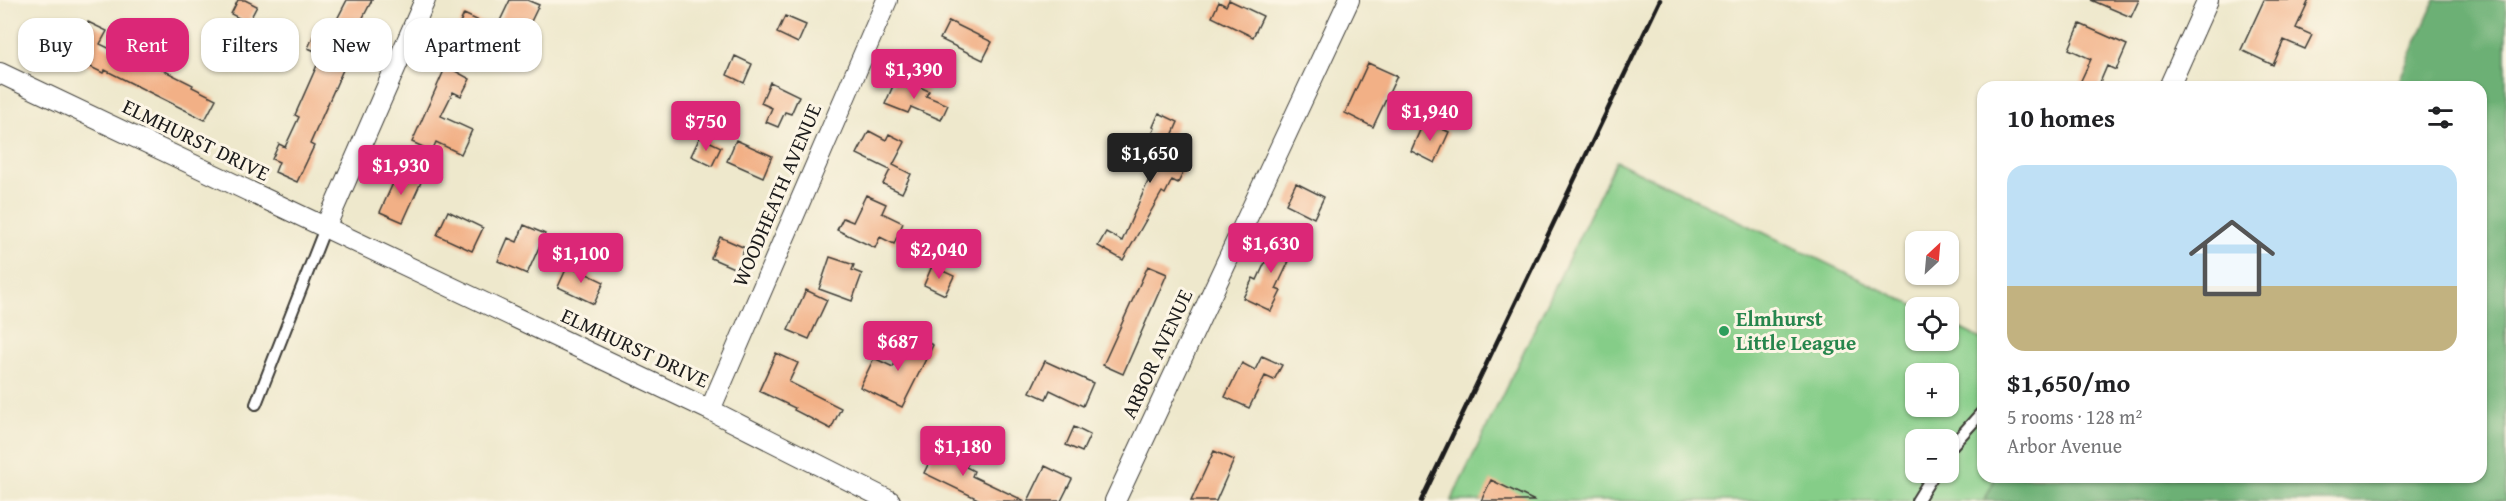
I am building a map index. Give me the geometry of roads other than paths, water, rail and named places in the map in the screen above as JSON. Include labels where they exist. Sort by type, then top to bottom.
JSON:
[{"type":"street","points":[[325,228],[425,0]]},
{"type":"street","name":"WOODHEATH AVENUE","points":[[710,410],[887,0]]},
{"type":"street","name":"ARBOR AVENUE","points":[[1115,501],[1349,0]]},
{"type":"street","points":[[2172,81],[2208,0]]},
{"type":"street","name":"ELMHURST DRIVE","points":[[0,73],[710,410],[890,501]]},
{"type":"lane","points":[[256,404],[325,228]]},
{"type":"lane","points":[[1959,438],[1977,418]]},
{"type":"lane","points":[[1917,501],[1928,483]]},
{"type":"railway","points":[[1421,501],[1660,0]]},
{"type":"place","name":"Elmhurst Little League","points":[[1724,331]]}]
